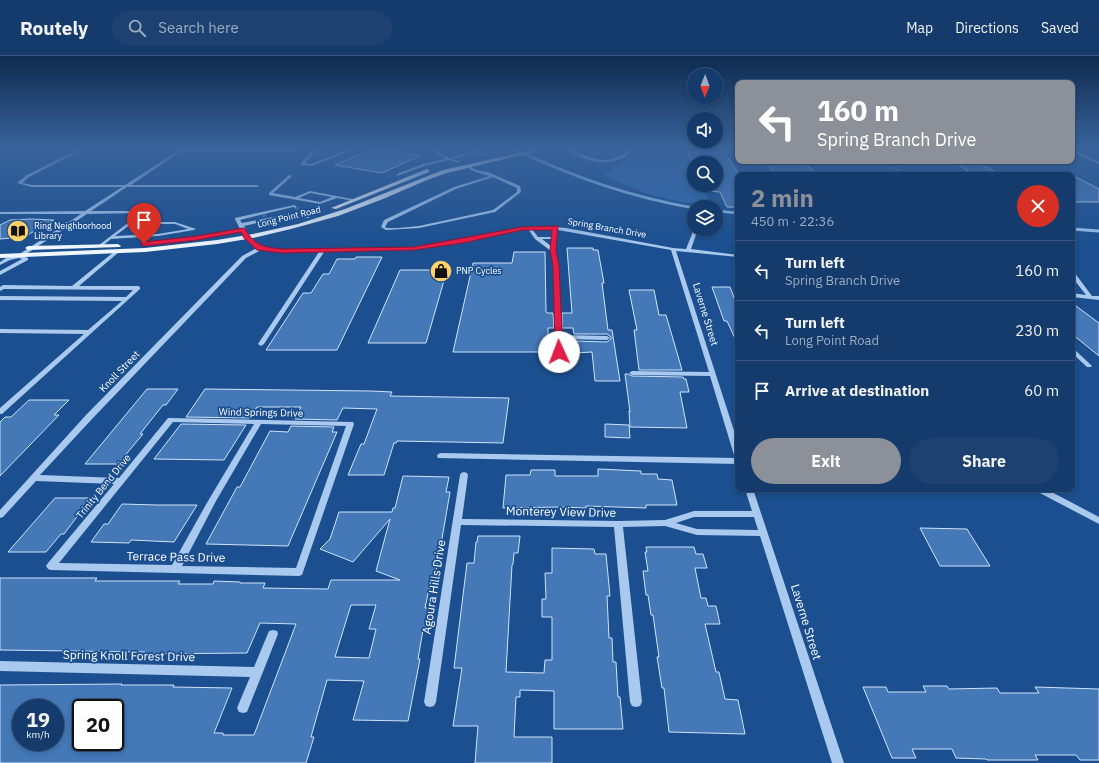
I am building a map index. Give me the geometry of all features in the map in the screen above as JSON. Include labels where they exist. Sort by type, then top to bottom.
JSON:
[{"type":"main road","name":"Long Point Road","points":[[0,249],[170,242],[243,230],[307,217],[355,200],[401,181]]},
{"type":"main road","name":"Long Point Road","points":[[0,256],[117,252],[182,247],[243,230],[287,228],[330,216],[382,198],[420,181]]},
{"type":"street","points":[[22,181],[19,183],[32,186],[256,186]]},
{"type":"street","points":[[0,264],[8,259],[20,256],[133,181]]},
{"type":"street","points":[[284,181],[270,194],[320,204],[336,197]]},
{"type":"street","points":[[477,181],[455,188],[386,221],[383,227],[386,229],[398,229],[419,227],[494,211],[518,192],[519,187],[505,181]]},
{"type":"street","points":[[295,198],[310,192],[355,200]]},
{"type":"street","points":[[243,230],[264,216],[294,206],[307,217]]},
{"type":"street","points":[[260,248],[243,230],[237,219],[298,210]]},
{"type":"street","points":[[0,213],[145,212],[101,246]]},
{"type":"street","points":[[110,238],[158,235],[194,229],[175,223],[131,223]]},
{"type":"street","points":[[529,228],[537,238],[553,250]]},
{"type":"street","name":"Spring Branch Drive","points":[[260,248],[282,251],[414,249],[529,228],[556,228],[673,249],[735,256]]},
{"type":"street","points":[[556,228],[553,250],[556,266],[559,352]]},
{"type":"street","points":[[688,250],[693,236]]},
{"type":"street","points":[[537,238],[555,238]]},
{"type":"street","name":"Knoll Street","points":[[0,515],[89,417],[244,257],[260,248]]},
{"type":"street","name":"Laverne Street","points":[[673,249],[735,446]]},
{"type":"street","points":[[261,344],[323,250]]},
{"type":"street","points":[[74,287],[117,252]]},
{"type":"street","points":[[0,273],[26,259],[20,256]]},
{"type":"street","points":[[1075,277],[1090,297]]},
{"type":"street","points":[[0,289],[3,287],[138,288],[0,412]]},
{"type":"street","points":[[1075,295],[1099,298]]},
{"type":"street","points":[[0,298],[126,299]]},
{"type":"street","points":[[0,331],[89,332]]},
{"type":"street","points":[[559,337],[607,338]]},
{"type":"street","points":[[1075,353],[1089,366]]},
{"type":"street","points":[[632,373],[712,374]]},
{"type":"street","name":"Wind Springs Drive","points":[[172,420],[350,424],[299,572]]},
{"type":"street","name":"Trinity Bend Drive","points":[[51,566],[172,420]]},
{"type":"street","points":[[175,569],[212,501],[260,422]]},
{"type":"street","points":[[441,456],[735,460]]},
{"type":"street","name":"Agoura Hills Drive","points":[[430,702],[464,475]]},
{"type":"street","points":[[34,478],[121,481]]},
{"type":"street","name":"Laverne Street","points":[[750,492],[838,763]]},
{"type":"street","points":[[1045,492],[1099,521]]},
{"type":"street","name":"Monterey View Drive","points":[[457,522],[618,524],[665,523],[694,514],[758,514]]},
{"type":"street","name":"Monterey View Drive","points":[[665,523],[697,532],[764,533]]},
{"type":"street","points":[[618,524],[636,702]]},
{"type":"street","name":"Terrace Pass Drive","points":[[51,566],[299,572]]},
{"type":"street","points":[[243,708],[273,634]]},
{"type":"street","name":"Spring Knoll Forest Drive","points":[[0,666],[258,672]]},
{"type":"shaded area","points":[[616,181],[687,181],[687,192],[705,192],[709,200],[687,200],[687,203],[683,202],[656,196]]},
{"type":"building","points":[[723,181],[735,181],[735,207],[727,207],[720,192],[723,192]]},
{"type":"building","points":[[1075,181],[1084,181],[1099,189],[1099,202],[1075,202]]},
{"type":"building","name":"Ring Neighborhood Library","points":[[10,220],[54,220],[24,237],[0,239],[0,225]]},
{"type":"building","points":[[567,248],[593,248],[593,250],[598,250],[604,283],[602,283],[608,330],[612,330],[620,381],[595,381],[592,352],[575,353],[574,341],[607,342],[611,339],[611,337],[607,334],[574,334],[573,328],[562,328],[562,313],[572,313]]},
{"type":"building","points":[[514,252],[545,252],[546,312],[553,313],[554,328],[548,328],[548,352],[453,352],[473,263],[512,263]]},
{"type":"building","points":[[356,257],[382,257],[337,350],[266,350],[303,293],[311,293],[323,274],[329,274],[337,259],[355,259]]},
{"type":"building","points":[[400,270],[447,270],[426,343],[368,343]]},
{"type":"building","points":[[712,287],[730,287],[735,300],[735,338],[727,321],[724,321]]},
{"type":"building","points":[[629,290],[654,290],[659,315],[666,315],[682,370],[639,370],[634,330],[637,330]]},
{"type":"building","points":[[1075,305],[1099,323],[1099,356],[1075,336]]},
{"type":"building","points":[[625,374],[632,376],[683,377],[686,379],[689,392],[680,392],[687,428],[630,427],[629,411],[630,412]]},
{"type":"building","points":[[147,389],[178,389],[166,405],[163,405],[140,434],[143,434],[118,464],[85,464]]},
{"type":"building","points":[[205,389],[371,391],[392,392],[390,396],[509,398],[503,443],[397,441],[394,443],[384,475],[348,475],[361,444],[364,444],[377,409],[343,408],[337,420],[295,419],[301,407],[257,407],[250,418],[186,417]]},
{"type":"building","points":[[29,400],[69,400],[54,415],[59,415],[0,476],[0,422],[5,417],[11,417]]},
{"type":"building","points":[[181,424],[246,425],[224,460],[154,459]]},
{"type":"building","points":[[605,424],[629,425],[630,438],[605,437]]},
{"type":"building","points":[[291,426],[334,427],[332,432],[337,432],[288,546],[206,544],[237,487],[240,487],[270,431],[288,432]]},
{"type":"building","points":[[598,469],[641,471],[641,474],[657,474],[658,479],[672,480],[677,505],[646,505],[646,508],[586,506],[586,508],[503,508],[506,475],[530,475],[531,470],[555,470],[555,476],[598,476]]},
{"type":"building","points":[[403,476],[449,477],[446,492],[450,492],[438,562],[433,584],[430,584],[425,608],[430,608],[425,630],[423,630],[418,659],[420,659],[408,721],[353,720],[364,681],[327,680],[311,737],[314,737],[306,763],[0,763],[0,685],[122,684],[121,685],[174,685],[173,687],[232,688],[214,733],[223,733],[223,735],[254,735],[296,624],[260,623],[247,653],[144,654],[145,652],[0,650],[0,578],[97,578],[95,581],[180,581],[178,584],[213,584],[214,581],[265,583],[263,588],[328,589],[331,580],[400,580],[376,571],[390,519],[353,562],[320,549],[330,539],[339,512],[392,512],[393,508],[395,508]],"holes":[[[351,605],[376,605],[369,629],[376,629],[369,658],[335,657]]]},
{"type":"building","points":[[55,498],[91,498],[64,534],[61,534],[46,552],[8,552]]},
{"type":"building","points":[[122,504],[197,505],[174,542],[131,540],[129,543],[91,542],[104,524],[108,524]]},
{"type":"building","points":[[920,528],[967,529],[990,566],[940,566]]},
{"type":"building","points":[[478,536],[520,536],[518,553],[514,553],[512,565],[506,672],[544,673],[545,660],[552,660],[552,617],[542,617],[542,599],[546,599],[545,573],[552,573],[552,548],[594,549],[595,554],[606,554],[610,596],[607,596],[609,638],[612,638],[613,662],[616,662],[618,697],[620,697],[623,729],[554,729],[554,691],[520,690],[520,697],[516,697],[514,737],[552,737],[552,763],[475,763],[478,726],[453,726],[462,668],[454,668],[467,563],[474,563]]},
{"type":"building","points":[[646,547],[694,547],[696,554],[703,554],[707,568],[695,568],[701,598],[706,598],[708,606],[716,606],[720,624],[705,624],[716,672],[719,672],[725,699],[738,700],[745,734],[669,732],[664,688],[662,688],[657,657],[659,657],[653,615],[651,615],[648,595],[646,595],[643,571],[648,571],[645,552],[647,552]]},
{"type":"building","points":[[923,686],[947,686],[949,689],[997,688],[1000,693],[1039,693],[1035,687],[1099,689],[1099,760],[1080,760],[1076,755],[1035,755],[1038,760],[987,760],[956,758],[952,749],[912,749],[916,758],[892,758],[863,687],[886,687],[888,692],[926,692]]},
{"type":"waterway","points":[[592,181],[624,192],[687,207]]},
{"type":"waterway","points":[[723,212],[735,213]]},
{"type":"waterway","points":[[1075,229],[1099,231]]},
{"type":"tunnel","points":[[295,207],[299,210]]},
{"type":"place","name":"Ring Neighborhood Library","points":[[18,231]]},
{"type":"place","name":"PNP Cycles","points":[[441,271]]},
{"type":"route","points":[[144,244],[170,242],[243,230],[246,236],[260,248],[282,251],[414,249],[463,241],[522,228],[556,228],[553,250],[556,266],[559,352]]}]
